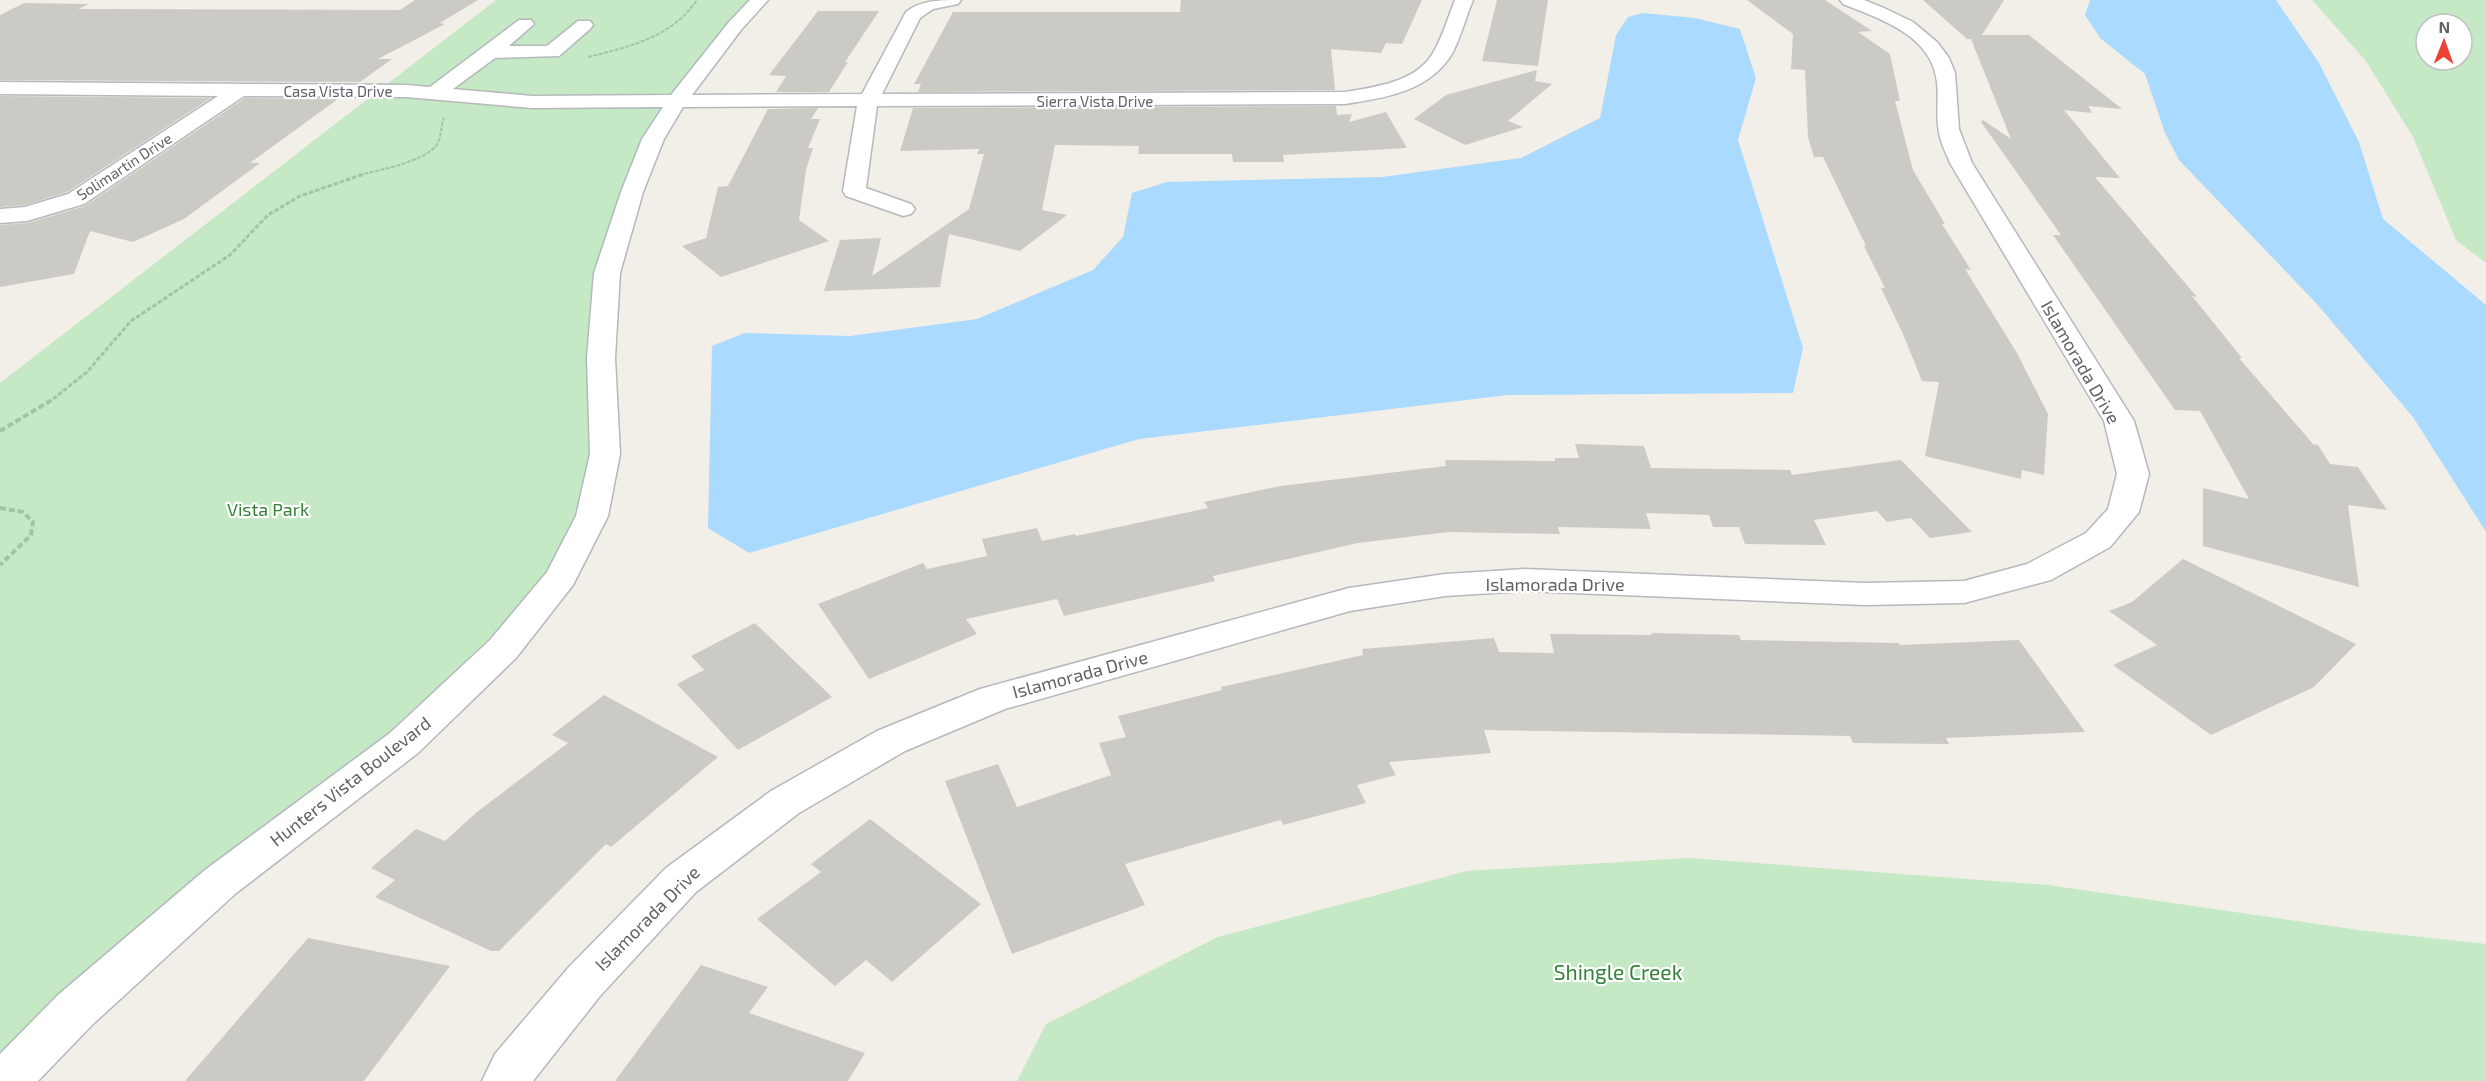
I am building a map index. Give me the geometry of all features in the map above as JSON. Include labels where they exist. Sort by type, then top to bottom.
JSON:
[{"type":"street","name":"Hunters Vista Boulevard","points":[[6,1081],[75,1010],[220,882],[404,743],[503,649],[561,577],[592,516],[605,454],[601,358],[607,273],[632,192],[653,140],[676,102],[735,26],[759,0]]},
{"type":"street","points":[[903,210],[854,191],[868,102],[912,16],[928,5],[952,0]]},
{"type":"street","name":"Sierra Vista Drive","points":[[676,102],[1311,100],[1374,93],[1403,85],[1425,74],[1439,59],[1464,0]]},
{"type":"street","name":"Islamorada Drive","points":[[506,1081],[512,1070],[584,982],[681,880],[785,802],[862,757],[891,741],[993,699],[1349,600],[1445,585],[1525,580],[1865,594],[1964,591],[2039,572],[2098,540],[2123,512],[2133,474],[2119,421],[1961,163],[1950,138],[1945,73],[1936,53],[1919,34],[1893,18],[1849,0]]},
{"type":"street","points":[[435,93],[525,24]]},
{"type":"street","points":[[491,52],[552,52],[584,25]]},
{"type":"street","name":"Casa Vista Drive","points":[[0,88],[435,93],[532,102],[676,102]]},
{"type":"street","name":"Solimartin Drive","points":[[0,216],[27,214],[76,199],[238,91]]},
{"type":"path","points":[[587,57],[658,34],[684,17],[697,0]]},
{"type":"path","points":[[0,430],[59,394],[86,373],[118,333],[138,314],[220,263],[237,249],[256,226],[274,210],[333,184],[413,159],[427,152],[436,146],[440,139],[442,120],[476,98]]},
{"type":"path","points":[[0,508],[23,512],[33,522],[31,535],[0,565]]},
{"type":"green space","name":"Vista Park","points":[[496,0],[759,0],[676,102],[607,273],[592,516],[503,649],[0,1081],[0,383]]},
{"type":"green space","points":[[2312,0],[2486,0],[2486,263],[2456,240],[2413,137],[2366,61]]},
{"type":"green space","name":"Shingle Creek","points":[[1689,858],[2048,885],[2359,930],[2486,944],[2486,1081],[1017,1081],[1046,1024],[1218,937],[1467,871]]},
{"type":"water","points":[[2090,0],[2276,0],[2319,63],[2359,142],[2383,219],[2486,305],[2486,532],[2413,417],[2317,304],[2179,160],[2165,133],[2145,74],[2100,38],[2085,15]]},
{"type":"water","points":[[1642,13],[1695,18],[1740,29],[1756,78],[1738,140],[1803,348],[1793,393],[1508,395],[1139,439],[749,553],[708,528],[712,346],[745,333],[850,336],[977,319],[1093,270],[1123,237],[1132,193],[1167,182],[1382,177],[1521,158],[1600,118],[1616,35],[1628,17]]},
{"type":"building","points":[[415,0],[478,0],[440,23],[445,24],[378,59],[392,59],[360,82],[0,80],[0,15],[24,3],[89,4],[78,9],[400,10]]},
{"type":"building","points":[[1181,0],[1422,0],[1402,44],[1386,43],[1381,53],[1331,49],[1335,90],[918,92],[921,84],[914,84],[953,12],[1180,12]]},
{"type":"building","points":[[1497,0],[1548,0],[1538,66],[1482,61]]},
{"type":"building","points":[[1747,0],[1825,0],[1872,31],[1858,32],[1890,54],[1900,101],[1895,101],[1913,170],[1945,224],[1942,224],[1971,270],[1965,269],[2017,353],[2048,414],[2044,475],[2022,470],[2021,479],[1925,456],[1939,382],[1922,381],[1881,288],[1885,288],[1864,246],[1866,246],[1823,157],[1814,157],[1808,137],[1805,70],[1791,69],[1793,34]]},
{"type":"building","points":[[1923,0],[2004,0],[1982,35],[2029,35],[2122,109],[2088,106],[2092,113],[2064,110],[2120,178],[2095,177],[2197,297],[2192,296],[2242,358],[2239,358],[2313,444],[2318,445],[2330,464],[2358,467],[2387,510],[2348,505],[2359,587],[2203,546],[2203,488],[2249,499],[2200,411],[2175,410],[2053,235],[2061,235],[1981,122],[1983,120],[2011,139],[1971,39],[1967,39]]},
{"type":"building","points":[[818,11],[879,11],[845,62],[848,62],[829,92],[776,92],[786,76],[769,75]]},
{"type":"building","points":[[1537,70],[1535,81],[1552,84],[1508,121],[1523,127],[1465,145],[1414,119],[1446,95]]},
{"type":"building","points":[[0,96],[211,98],[67,192],[25,205],[0,207]]},
{"type":"building","points":[[245,98],[338,99],[250,163],[260,163],[184,219],[133,242],[90,231],[74,274],[0,287],[0,225],[28,223],[85,206]]},
{"type":"building","points":[[1336,106],[1337,115],[1352,114],[1349,122],[1386,112],[1407,148],[1283,155],[1284,162],[1233,162],[1232,154],[1138,154],[1139,146],[1055,145],[1042,210],[1067,215],[1020,251],[949,234],[940,287],[824,291],[840,240],[881,238],[872,276],[969,209],[984,154],[977,154],[979,149],[900,151],[913,108]]},
{"type":"building","points":[[818,108],[811,119],[820,119],[808,148],[813,148],[806,170],[799,220],[829,241],[721,277],[682,246],[706,238],[718,187],[728,186],[768,109]]},
{"type":"building","points":[[1575,444],[1644,446],[1651,468],[1790,470],[1792,475],[1901,460],[1972,532],[1930,538],[1911,518],[1887,522],[1877,511],[1814,520],[1826,545],[1745,544],[1739,527],[1713,527],[1709,515],[1646,513],[1651,529],[1558,527],[1560,534],[1448,532],[1358,543],[1213,576],[1215,581],[1064,616],[1057,599],[966,619],[977,634],[869,679],[818,604],[923,563],[927,569],[987,556],[982,539],[1037,528],[1042,541],[1075,534],[1076,536],[1208,508],[1204,502],[1281,486],[1446,466],[1445,460],[1555,461],[1555,458],[1579,458]]},
{"type":"building","points":[[2183,559],[2356,644],[2314,687],[2211,735],[2113,665],[2157,645],[2109,611],[2132,602]]},
{"type":"building","points":[[755,623],[832,697],[738,750],[677,684],[704,670],[691,656]]},
{"type":"building","points":[[1651,633],[1739,635],[1741,640],[1899,643],[1900,645],[2019,640],[2085,732],[1946,738],[1949,744],[1853,743],[1850,736],[1484,730],[1491,753],[1389,762],[1396,775],[1357,785],[1366,803],[1283,825],[1281,820],[1125,864],[1145,905],[1012,954],[945,781],[998,764],[1017,807],[1111,775],[1099,743],[1126,737],[1118,716],[1222,690],[1221,687],[1363,655],[1362,649],[1494,638],[1499,652],[1554,653],[1550,634],[1652,635]]},
{"type":"building","points":[[604,695],[718,757],[611,847],[606,844],[499,951],[491,951],[375,897],[395,880],[371,868],[416,829],[445,841],[477,812],[568,743],[552,735]]},
{"type":"building","points":[[870,819],[981,904],[892,982],[866,960],[835,986],[757,919],[821,872],[811,864]]},
{"type":"building","points":[[308,938],[450,966],[364,1081],[185,1081]]},
{"type":"building","points":[[701,965],[768,987],[749,1013],[865,1053],[848,1081],[615,1081]]}]
